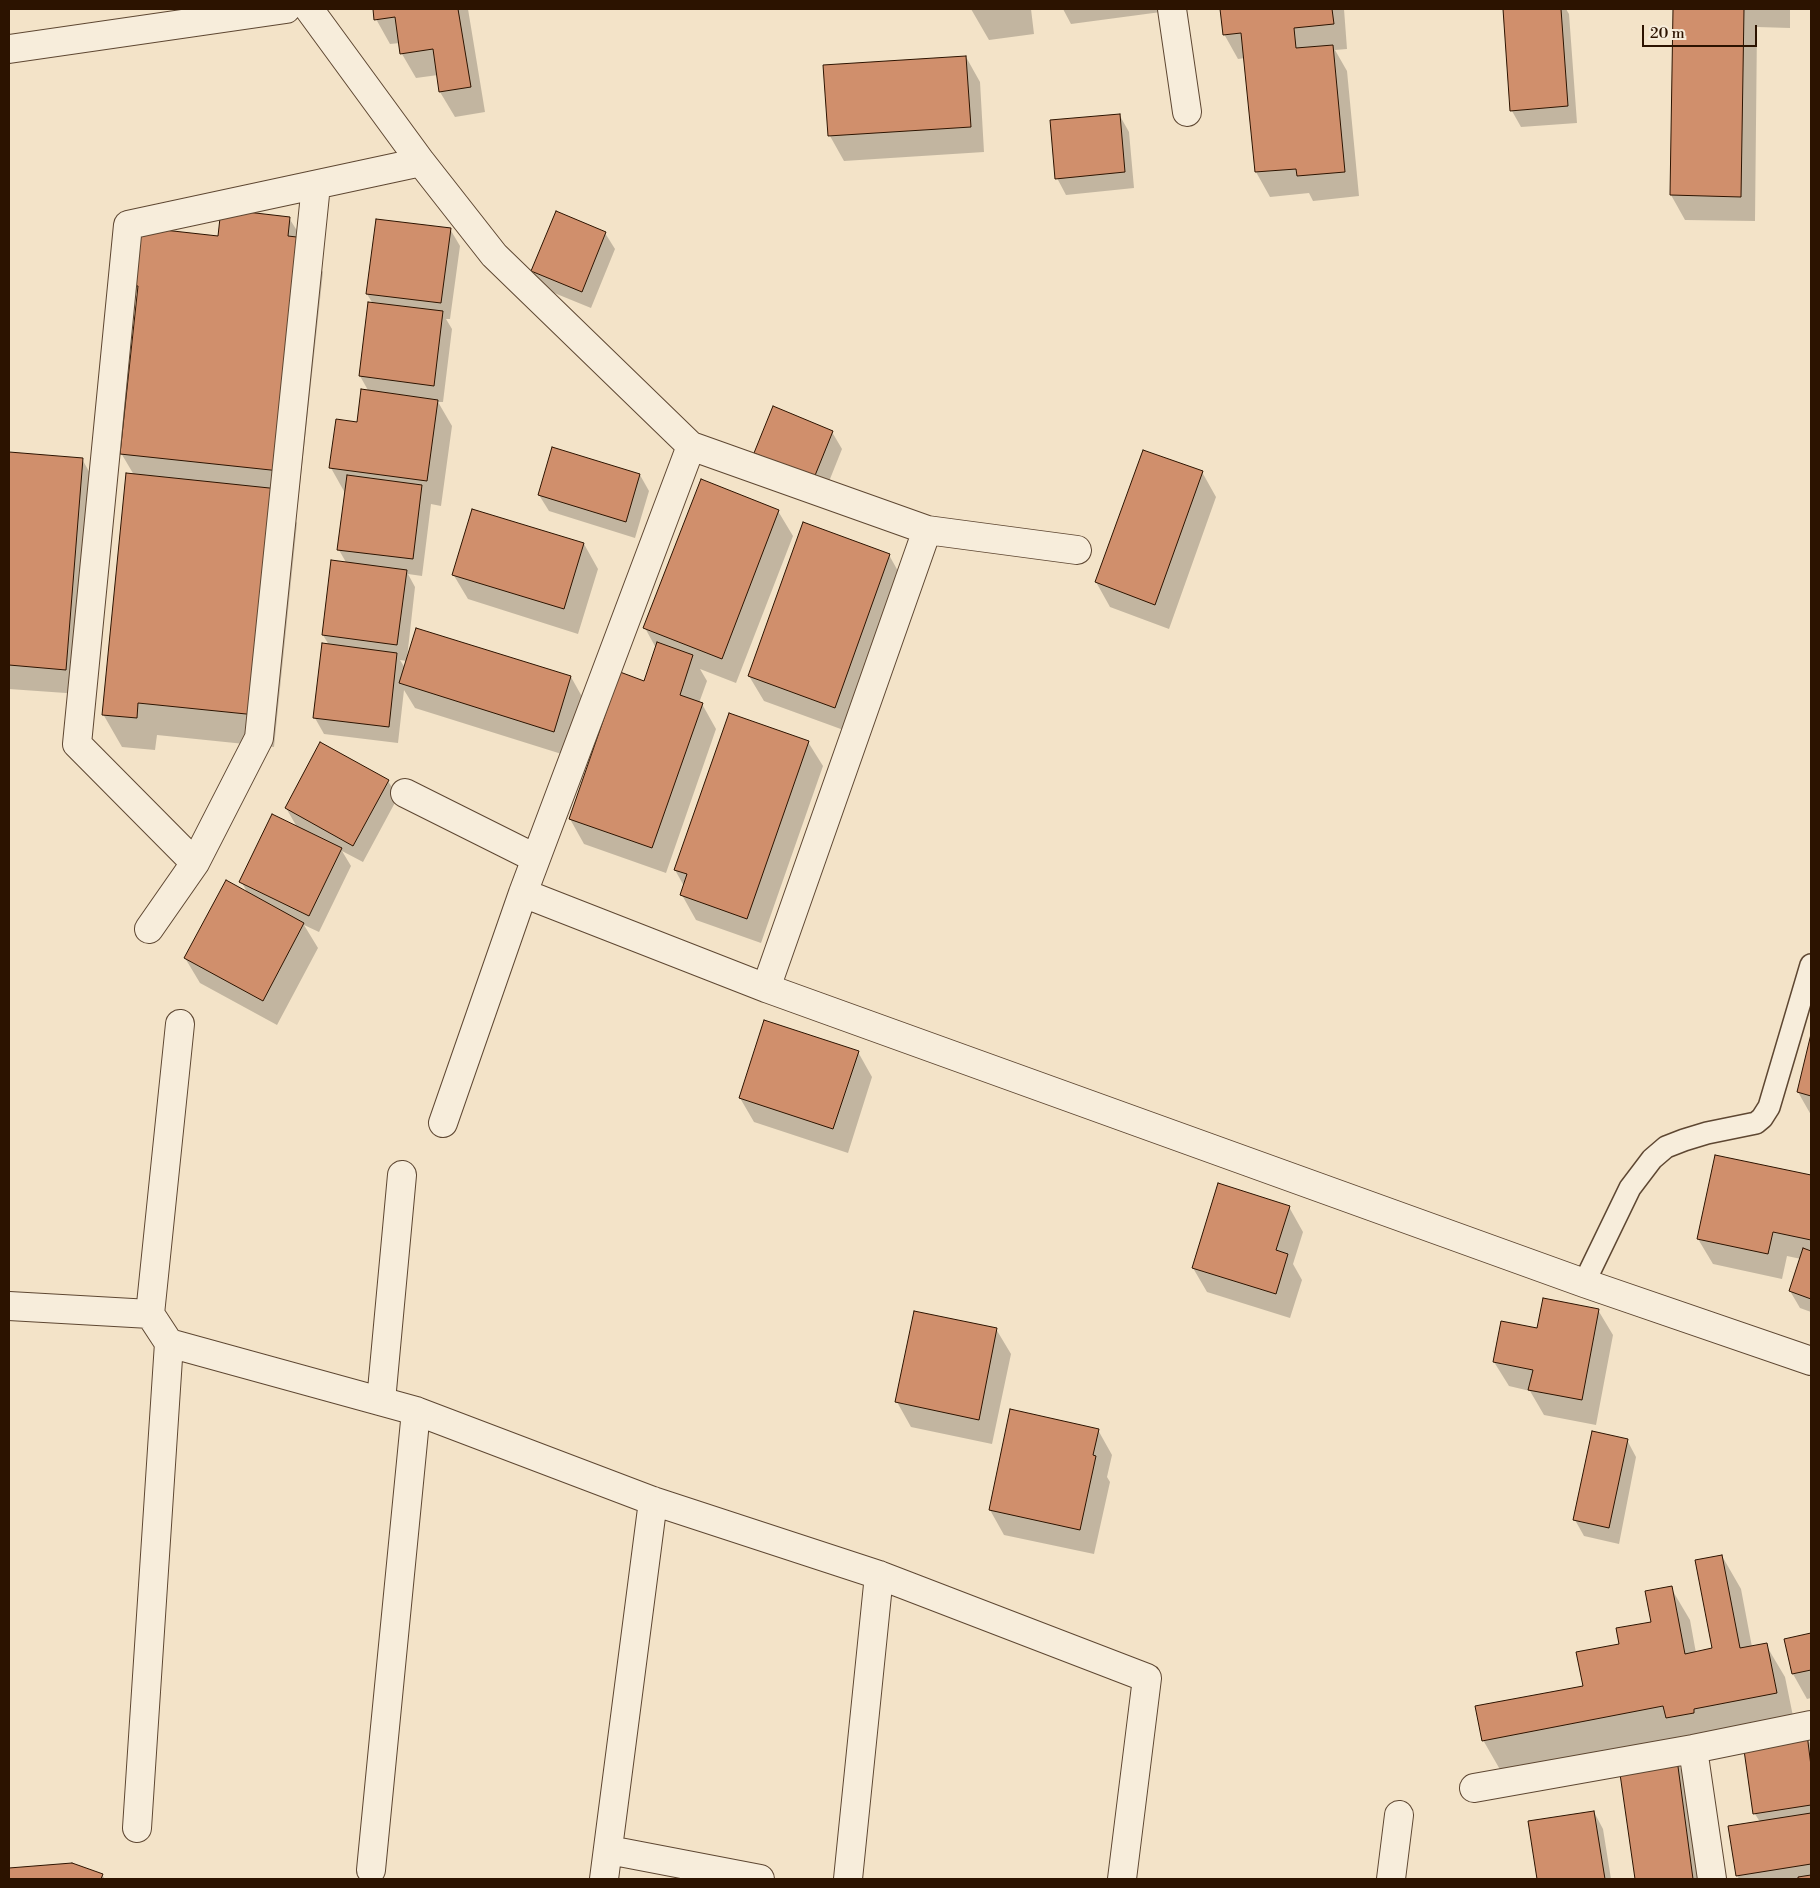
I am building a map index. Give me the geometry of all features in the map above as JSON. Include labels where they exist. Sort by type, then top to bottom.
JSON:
[{"type":"street","points":[[9,49],[286,9]]},
{"type":"street","points":[[309,9],[421,162],[494,256],[691,446],[927,530],[1077,550]]},
{"type":"street","points":[[1172,9],[1187,112]]},
{"type":"street","points":[[195,863],[77,744],[128,225],[421,162]]},
{"type":"street","points":[[149,929],[195,863],[259,738],[316,186]]},
{"type":"street","points":[[443,1123],[522,893],[691,446]]},
{"type":"street","points":[[766,988],[927,530]]},
{"type":"street","points":[[405,793],[535,858]]},
{"type":"street","points":[[522,893],[766,988],[1584,1283],[1811,1361]]},
{"type":"street","points":[[137,1828],[169,1343],[150,1314],[180,1024]]},
{"type":"street","points":[[381,1401],[402,1175]]},
{"type":"street","points":[[9,1306],[150,1314]]},
{"type":"street","points":[[169,1343],[416,1410],[653,1501],[879,1575],[1147,1678],[1122,1879]]},
{"type":"street","points":[[371,1870],[416,1410]]},
{"type":"street","points":[[604,1879],[653,1501]]},
{"type":"street","points":[[848,1879],[879,1575]]},
{"type":"street","points":[[1474,1788],[1693,1749],[1811,1725]]},
{"type":"street","points":[[1693,1749],[1712,1879]]},
{"type":"street","points":[[1392,1879],[1399,1814]]},
{"type":"street","points":[[609,1850],[760,1879]]},
{"type":"lane","points":[[1584,1283],[1630,1188],[1652,1159],[1666,1147],[1684,1140],[1708,1133],[1756,1124],[1762,1118],[1769,1107],[1811,965]]},
{"type":"building","points":[[373,9],[458,9],[471,87],[439,92],[433,49],[400,54],[395,17],[374,20]]},
{"type":"building","points":[[1220,9],[1332,9],[1334,24],[1294,28],[1296,48],[1333,45],[1345,172],[1297,176],[1296,169],[1255,172],[1241,33],[1223,35]]},
{"type":"building","points":[[1503,9],[1561,9],[1568,106],[1510,111]]},
{"type":"building","points":[[1673,9],[1744,9],[1741,197],[1670,195]]},
{"type":"building","points":[[966,56],[971,127],[828,136],[823,65]]},
{"type":"building","points":[[1120,114],[1125,172],[1055,179],[1050,120]]},
{"type":"building","points":[[221,209],[290,217],[288,236],[305,238],[280,471],[120,454],[138,286],[131,285],[137,227],[218,236]]},
{"type":"building","points":[[556,211],[606,232],[582,292],[531,271]]},
{"type":"building","points":[[376,219],[451,228],[441,303],[366,294]]},
{"type":"building","points":[[368,302],[443,311],[434,386],[359,376]]},
{"type":"building","points":[[361,389],[438,400],[427,481],[329,468],[336,419],[357,422]]},
{"type":"building","points":[[773,406],[833,431],[814,478],[754,453]]},
{"type":"building","points":[[552,447],[640,474],[626,522],[538,495]]},
{"type":"building","points":[[1143,450],[1203,471],[1155,605],[1095,582]]},
{"type":"building","points":[[9,452],[83,458],[66,670],[9,665]]},
{"type":"building","points":[[126,473],[279,489],[256,715],[138,703],[137,718],[102,715]]},
{"type":"building","points":[[347,475],[422,485],[413,559],[337,550]]},
{"type":"building","points":[[701,479],[779,510],[722,659],[643,628]]},
{"type":"building","points":[[472,509],[584,543],[564,609],[452,575]]},
{"type":"building","points":[[803,522],[890,554],[835,708],[748,676]]},
{"type":"building","points":[[331,560],[407,570],[397,645],[322,635]]},
{"type":"building","points":[[416,628],[571,676],[554,732],[399,683]]},
{"type":"building","points":[[657,642],[693,655],[680,695],[703,703],[652,848],[569,819],[620,672],[644,681]]},
{"type":"building","points":[[322,643],[397,653],[389,727],[313,718]]},
{"type":"building","points":[[729,713],[809,741],[747,919],[680,895],[687,874],[674,870]]},
{"type":"building","points":[[320,742],[389,780],[353,846],[285,808]]},
{"type":"building","points":[[272,814],[342,848],[309,916],[239,882]]},
{"type":"building","points":[[226,880],[304,923],[263,1001],[184,958]]},
{"type":"building","points":[[764,1020],[859,1051],[833,1129],[739,1098]]},
{"type":"building","points":[[1811,1034],[1811,1096],[1797,1092]]},
{"type":"building","points":[[1715,1155],[1811,1175],[1811,1240],[1773,1232],[1768,1254],[1697,1239]]},
{"type":"building","points":[[1218,1183],[1290,1206],[1276,1250],[1288,1254],[1276,1294],[1192,1268]]},
{"type":"building","points":[[1803,1248],[1811,1251],[1811,1299],[1789,1291]]},
{"type":"building","points":[[1543,1298],[1599,1309],[1582,1400],[1528,1390],[1533,1370],[1493,1362],[1501,1321],[1537,1328]]},
{"type":"building","points":[[914,1311],[997,1328],[979,1420],[895,1402]]},
{"type":"building","points":[[1010,1409],[1099,1429],[1093,1455],[1096,1456],[1080,1530],[989,1510]]},
{"type":"building","points":[[1592,1431],[1628,1439],[1609,1528],[1573,1520]]},
{"type":"building","points":[[1722,1555],[1740,1648],[1767,1643],[1777,1693],[1694,1709],[1694,1713],[1666,1718],[1663,1706],[1482,1741],[1475,1706],[1583,1686],[1576,1652],[1619,1644],[1616,1628],[1651,1622],[1645,1591],[1672,1586],[1685,1654],[1712,1648],[1695,1560]]},
{"type":"building","points":[[1811,1633],[1811,1670],[1792,1674],[1784,1639]]},
{"type":"building","points":[[1807,1734],[1811,1766],[1811,1805],[1753,1814],[1743,1743]]},
{"type":"building","points":[[1677,1759],[1693,1879],[1635,1879],[1619,1767]]},
{"type":"building","points":[[1594,1811],[1605,1879],[1537,1879],[1528,1821]]},
{"type":"building","points":[[1811,1813],[1811,1864],[1736,1876],[1728,1826]]},
{"type":"building","points":[[72,1863],[103,1874],[101,1879],[9,1879],[9,1868]]},
{"type":"building","points":[[1811,1875],[1811,1879],[1798,1879],[1798,1877]]}]
